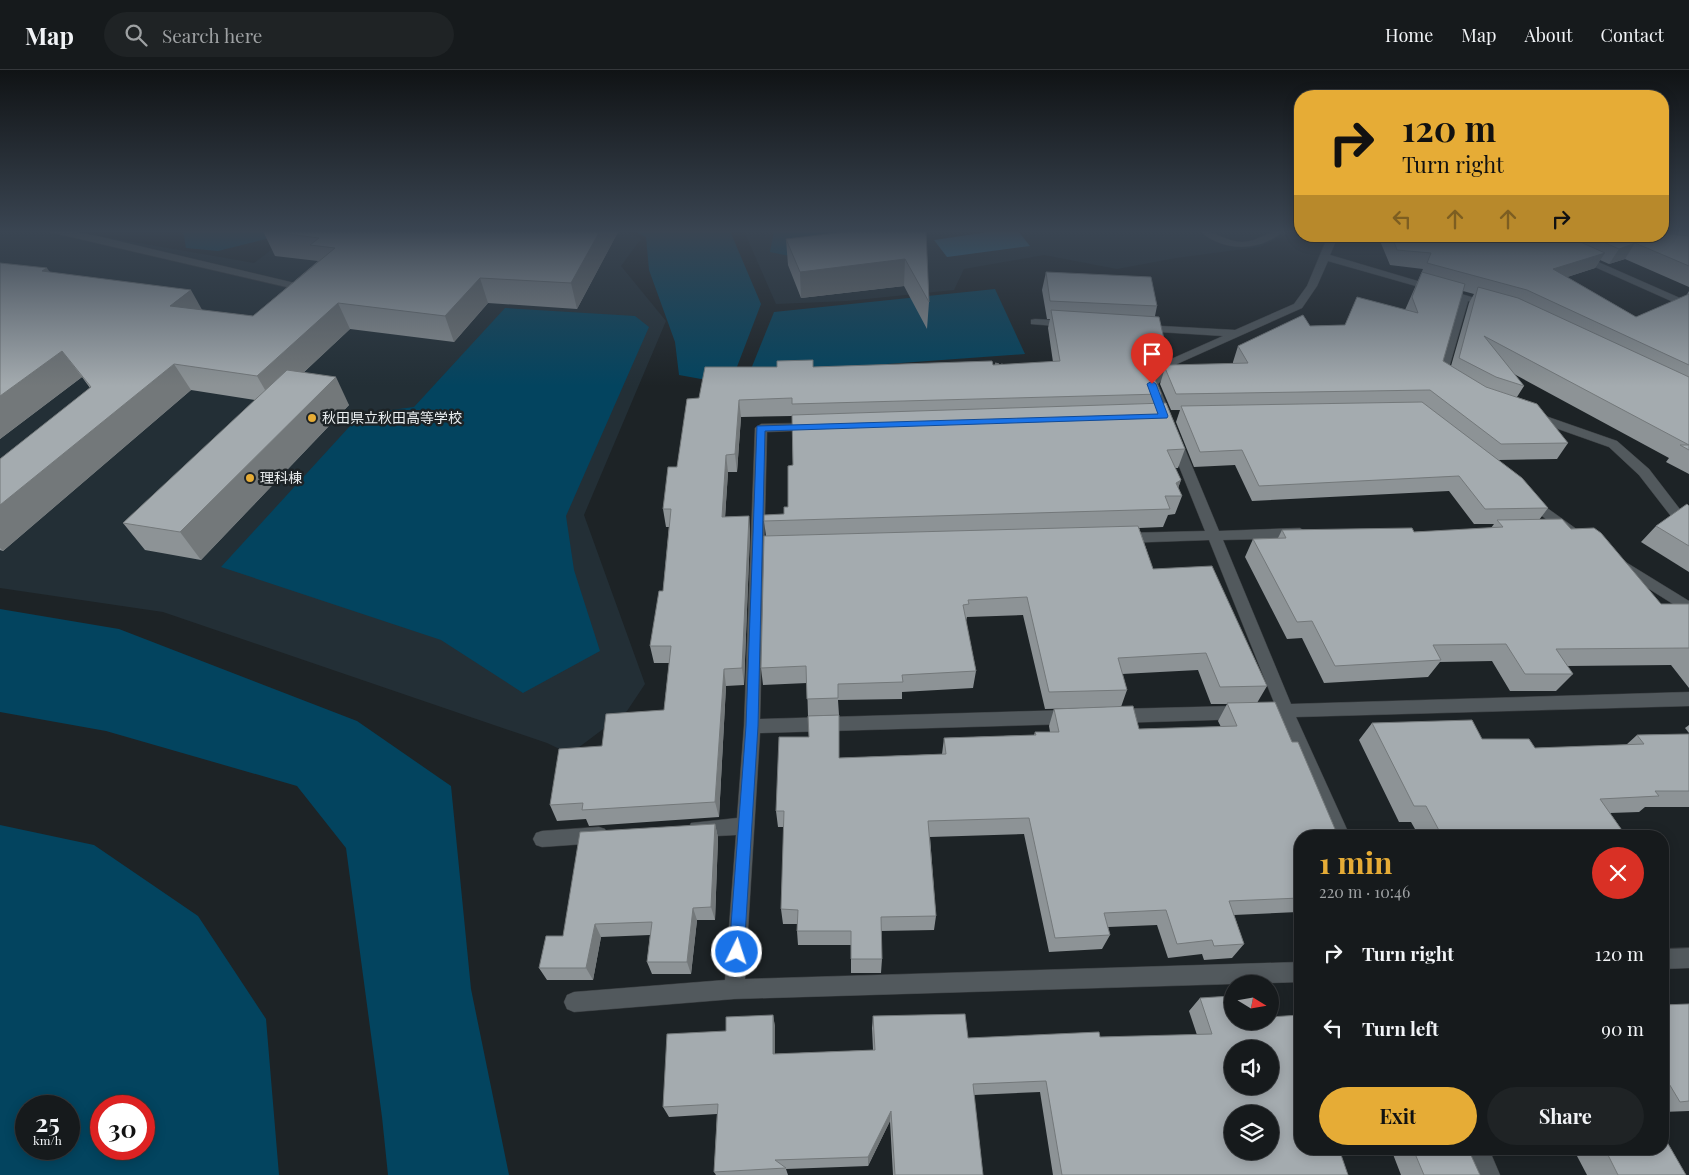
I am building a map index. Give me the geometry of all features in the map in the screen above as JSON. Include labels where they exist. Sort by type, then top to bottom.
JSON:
[{"type":"street","points":[[280,283],[299,287]]},
{"type":"street","points":[[1314,283],[1298,306],[1173,362],[1152,384],[1285,710],[1338,830]]},
{"type":"street","points":[[1414,283],[1504,308]]},
{"type":"street","points":[[1636,283],[1689,306]]},
{"type":"street","points":[[1457,385],[1441,376],[1464,297]]},
{"type":"street","points":[[1035,322],[1083,325]]},
{"type":"street","points":[[1131,327],[1236,334]]},
{"type":"street","points":[[1525,414],[1614,444],[1644,472],[1689,530]]},
{"type":"street","points":[[1147,416],[1182,416]]},
{"type":"street","points":[[734,989],[746,826],[762,547],[761,428],[830,426]]},
{"type":"street","points":[[1515,489],[1584,541]]},
{"type":"street","points":[[1549,530],[1568,530]]},
{"type":"street","points":[[1109,538],[1315,533]]},
{"type":"street","points":[[1608,556],[1689,608]]},
{"type":"street","points":[[752,726],[1689,699]]},
{"type":"street","points":[[678,830],[746,826]]},
{"type":"street","points":[[542,839],[620,834]]},
{"type":"street","points":[[1669,959],[1689,958]]},
{"type":"street","points":[[574,1002],[734,989],[1294,972]]},
{"type":"street","points":[[1481,1155],[1489,1175]]},
{"type":"path","points":[[986,363],[1006,365]]},
{"type":"shaded area","name":"秋田県立秋田高等学校","points":[[0,283],[635,283],[666,321],[584,515],[645,684],[627,711],[570,754],[547,743],[163,612],[0,588]]},
{"type":"shaded area","points":[[654,283],[752,283],[761,304],[735,372],[701,379],[679,375],[675,342]]},
{"type":"shaded area","points":[[767,283],[958,283],[954,290],[847,301],[776,304]]},
{"type":"shaded area","points":[[995,289],[1025,354],[749,374],[774,312]]},
{"type":"shaded area","points":[[505,308],[635,316],[649,327],[566,516],[574,570],[600,651],[523,693],[441,640],[221,567],[361,414],[414,407]]},
{"type":"shaded area","points":[[0,609],[119,629],[357,721],[451,786],[471,989],[509,1175],[388,1175],[346,848],[297,786],[106,731],[0,712]]},
{"type":"shaded area","points":[[0,825],[94,845],[198,916],[266,1019],[279,1175],[0,1175]]},
{"type":"building","points":[[0,283],[133,283],[191,290],[170,306],[253,316],[293,283],[476,283],[445,316],[338,303],[257,376],[174,364],[0,505],[0,459],[91,387],[62,351],[0,396]]},
{"type":"building","points":[[918,283],[928,283],[929,302]]},
{"type":"building","points":[[1047,283],[1152,283],[1157,306],[1050,301]]},
{"type":"building","points":[[1418,283],[1465,284],[1443,361],[1486,387],[1537,404],[1568,443],[1501,444],[1430,390],[1176,394],[1165,368],[1169,365],[1248,363],[1238,346],[1303,315],[1310,326],[1345,325],[1357,297],[1418,313],[1412,297]]},
{"type":"building","points":[[1499,283],[1576,283],[1636,317],[1689,294],[1689,365],[1527,290]]},
{"type":"building","points":[[1478,287],[1518,298],[1689,377],[1689,445],[1484,336],[1524,386],[1496,377],[1459,358]]},
{"type":"building","points":[[1051,310],[1159,317],[1166,348],[1149,367],[1161,394],[792,404],[792,398],[739,400],[735,454],[726,455],[722,517],[749,516],[742,668],[724,669],[715,802],[582,810],[583,803],[550,805],[559,749],[602,746],[606,714],[664,710],[671,646],[650,646],[659,591],[663,591],[671,509],[663,509],[668,467],[677,467],[687,399],[699,398],[705,367],[777,367],[777,361],[813,360],[813,367],[992,361],[993,365],[1060,361]]},
{"type":"building","points":[[287,370],[336,377],[180,532],[123,523]]},
{"type":"building","points":[[1422,402],[1522,478],[1548,508],[1485,509],[1459,476],[1259,486],[1242,450],[1200,452],[1181,406]]},
{"type":"building","points":[[1166,403],[1185,449],[1167,450],[1181,480],[1176,483],[1182,496],[1165,496],[1170,509],[764,521],[764,515],[784,514],[784,507],[788,507],[788,466],[793,465],[792,415]]},
{"type":"building","points":[[1680,445],[1689,445],[1689,450]]},
{"type":"building","points":[[1687,504],[1689,506],[1689,546],[1656,526]]},
{"type":"building","points":[[1562,519],[1571,529],[1594,528],[1601,533],[1661,604],[1689,604],[1689,648],[1556,649],[1573,674],[1525,674],[1506,644],[1433,645],[1441,660],[1335,666],[1312,621],[1297,622],[1253,539],[1286,538],[1282,530],[1412,528],[1414,532],[1503,527],[1497,520]]},
{"type":"building","points":[[1138,526],[1153,569],[1212,566],[1267,686],[1220,687],[1206,653],[1118,658],[1127,690],[1049,692],[1027,597],[968,600],[969,604],[963,605],[976,671],[902,675],[903,682],[838,684],[838,698],[807,699],[806,666],[761,668],[764,536]]},
{"type":"building","points":[[1275,702],[1292,742],[1298,742],[1335,830],[1294,830],[1294,898],[1229,901],[1244,944],[1214,946],[1212,940],[1177,944],[1166,910],[1104,913],[1110,935],[1055,938],[1029,818],[928,821],[936,916],[881,917],[882,959],[851,959],[851,931],[797,931],[798,910],[781,909],[784,811],[776,811],[779,737],[809,737],[808,716],[839,715],[839,758],[946,754],[944,738],[1036,735],[1035,732],[1059,732],[1054,709],[1133,706],[1139,729],[1237,726],[1227,703]]},
{"type":"building","points":[[1472,720],[1482,739],[1529,739],[1535,748],[1644,744],[1637,735],[1689,734],[1689,791],[1655,791],[1659,796],[1600,799],[1622,830],[1439,830],[1426,806],[1414,806],[1372,723]]},
{"type":"building","points":[[715,824],[711,907],[693,908],[687,962],[647,962],[652,922],[595,924],[586,968],[539,968],[546,936],[563,936],[580,832]]},
{"type":"building","points":[[1224,996],[1224,1030],[1279,1030],[1279,1016],[1294,1015],[1294,1155],[1341,1155],[1348,1175],[1062,1175],[1046,1081],[973,1084],[983,1175],[895,1175],[891,1111],[868,1157],[775,1160],[786,1168],[714,1172],[718,1104],[663,1107],[667,1034],[726,1031],[726,1017],[773,1015],[773,1054],[875,1050],[873,1016],[965,1014],[968,1038],[1099,1032],[1100,1037],[1212,1034],[1200,998]]},
{"type":"building","points":[[1689,1004],[1689,1101],[1680,1102],[1669,1084],[1669,1005]]},
{"type":"building","points":[[1669,1145],[1686,1175],[1618,1175],[1608,1155],[1669,1155]]},
{"type":"building","points":[[1416,1155],[1471,1155],[1480,1175],[1424,1175]]},
{"type":"place","name":"秋田県立秋田高等学校","points":[[312,418]]},
{"type":"place","name":"理科棟","points":[[250,478]]},
{"type":"route","points":[[737,952],[752,726],[761,428],[1164,416],[1152,384]]}]
